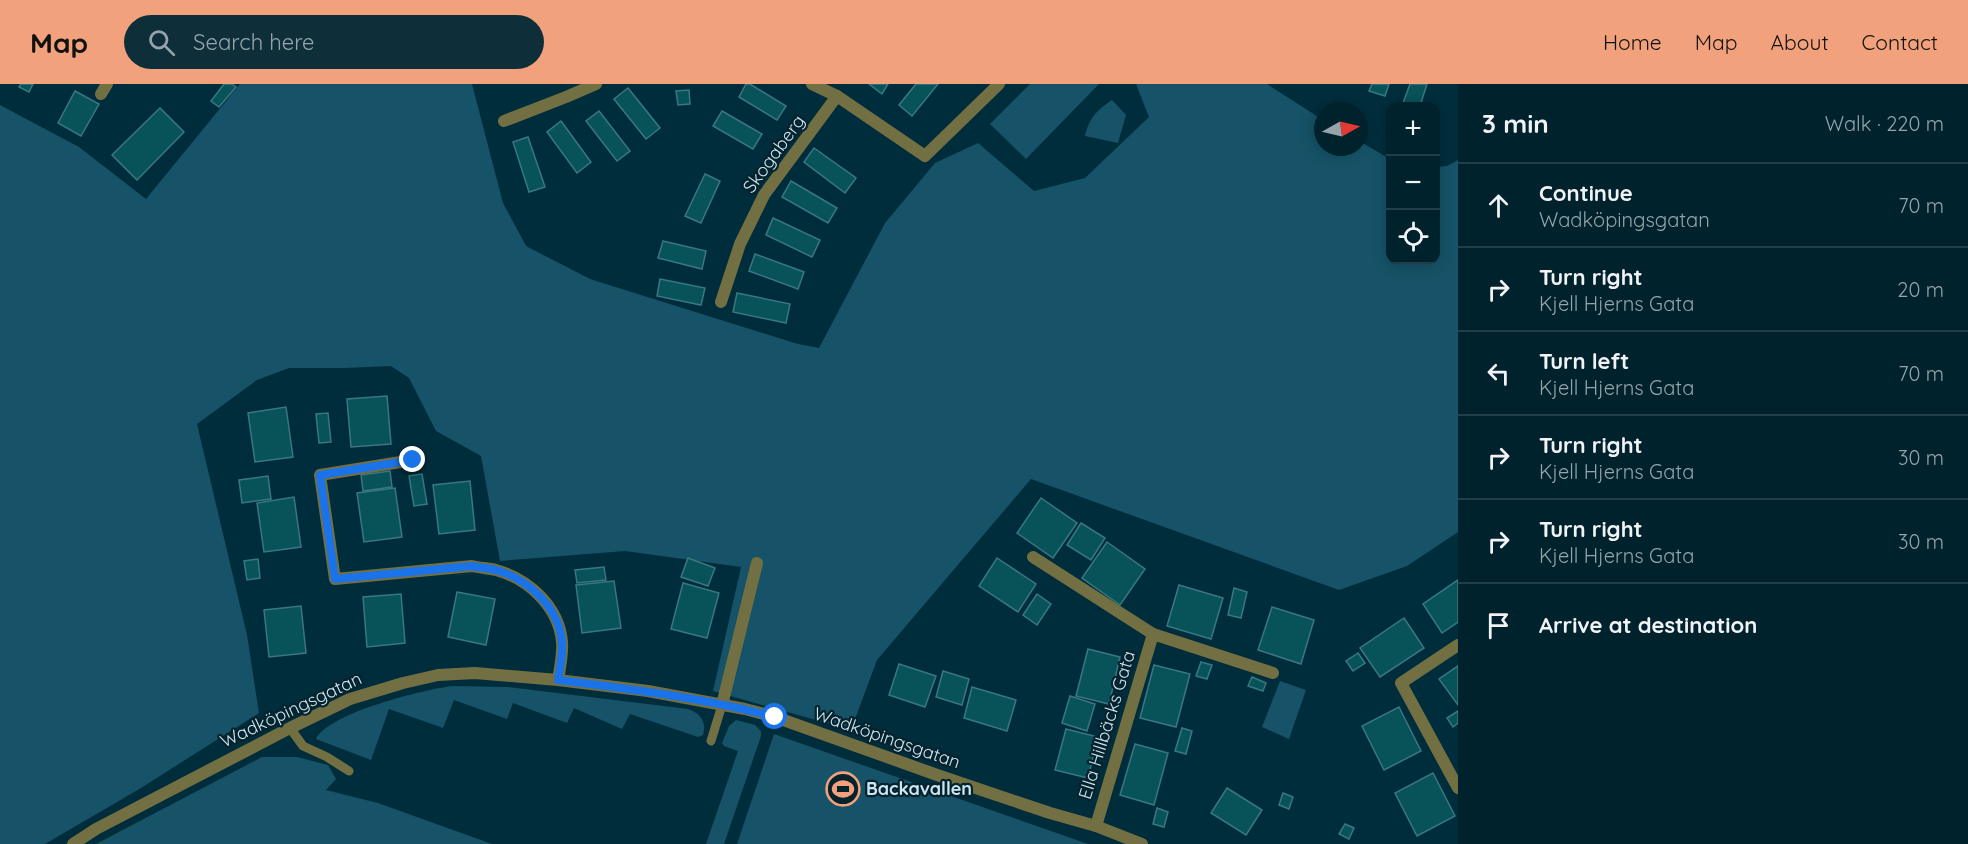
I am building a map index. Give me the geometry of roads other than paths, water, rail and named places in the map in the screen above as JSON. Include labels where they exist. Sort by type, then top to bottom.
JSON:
[{"type":"street","points":[[504,121],[567,98],[596,84]]},
{"type":"street","points":[[812,84],[837,96],[925,156],[999,84]]},
{"type":"street","name":"Skogaberg","points":[[721,302],[740,244],[764,195],[837,96]]},
{"type":"street","points":[[413,460],[320,475],[335,579],[472,566],[512,576],[544,600],[559,625],[562,655],[558,680]]},
{"type":"street","name":"Ella Hillbäcks Gata","points":[[1033,557],[1153,634],[1273,673]]},
{"type":"street","points":[[722,705],[757,563]]},
{"type":"street","name":"Ella Hillbäcks Gata","points":[[1096,826],[1153,634]]},
{"type":"street","points":[[1458,645],[1401,683],[1458,788]]},
{"type":"street","name":"Wadköpingsgatan","points":[[73,844],[96,829],[290,728],[370,691],[438,675],[475,673],[648,691],[775,717],[940,776],[1096,826],[1142,844]]},
{"type":"lane","points":[[711,741],[722,705]]},
{"type":"lane","points":[[290,728],[303,746],[349,771]]},
{"type":"place","name":"Backavallen","points":[[843,789]]}]
